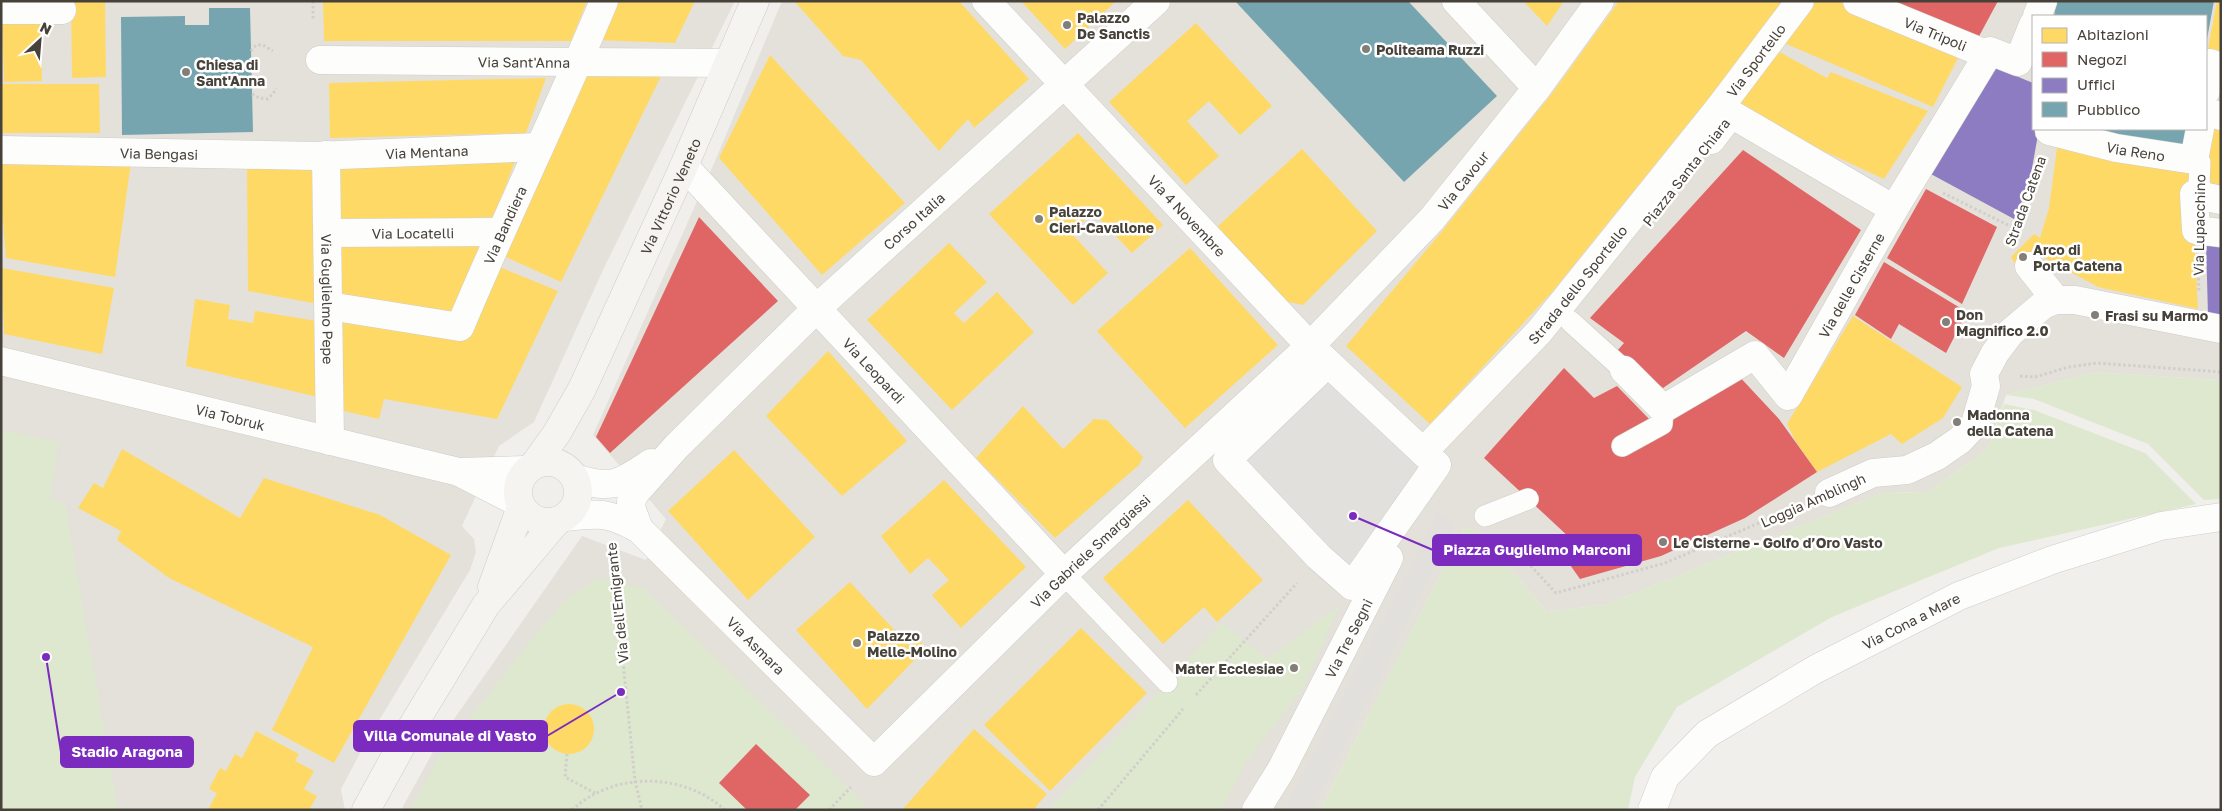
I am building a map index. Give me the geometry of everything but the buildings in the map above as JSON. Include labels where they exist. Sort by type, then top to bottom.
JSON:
[{"type":"street","name":"Via Bandiera","points":[[329,306],[460,327],[500,232],[604,1]]},
{"type":"street","name":"Via Vittorio Veneto","points":[[530,467],[563,433],[684,166],[755,1]]},
{"type":"street","name":"Via 4 Novembre","points":[[986,1],[1319,355],[1430,459]]},
{"type":"street","name":"Corso Italia","points":[[640,479],[676,447],[816,308],[1156,1]]},
{"type":"street","points":[[1456,1],[1537,88]]},
{"type":"street","name":"Via Cavour","points":[[1319,355],[1432,219],[1537,88],[1600,1]]},
{"type":"street","name":"Via Sportello","points":[[1726,111],[1800,1]]},
{"type":"street","name":"Via Tripoli","points":[[1857,1],[1988,55]]},
{"type":"street","points":[[2037,15],[2043,1]]},
{"type":"street","points":[[1,10],[62,10]]},
{"type":"street","points":[[1988,55],[1990,51],[2025,66],[2032,30]]},
{"type":"street","name":"Via delle Cisterne","points":[[1663,409],[1756,356],[1788,396],[1894,209],[1988,55]]},
{"type":"street","name":"Via Sant'Anna","points":[[320,60],[728,63]]},
{"type":"street","points":[[2207,88],[2215,65]]},
{"type":"street","name":"Piazza Santa Chiara","points":[[1570,321],[1726,111],[1894,209]]},
{"type":"street","name":"Strada dello Sportello","points":[[1430,459],[1726,111]]},
{"type":"street","points":[[2207,112],[2221,116]]},
{"type":"street","name":"Via Reno","points":[[2049,130],[2116,148],[2194,160]]},
{"type":"street","name":"Via Lupacchino","points":[[2194,160],[2200,130]]},
{"type":"street","name":"Via Mentana","points":[[321,156],[538,147]]},
{"type":"street","name":"Via Bengasi","points":[[1,150],[321,156]]},
{"type":"street","name":"Via Guglielmo Pepe","points":[[321,156],[328,233],[330,441]]},
{"type":"street","name":"Via Leopardi","points":[[684,166],[1064,574]]},
{"type":"street","points":[[2209,232],[2196,230],[2194,194],[2210,197]]},
{"type":"street","name":"Via Locatelli","points":[[328,233],[500,232]]},
{"type":"street","points":[[2029,266],[2056,300],[2088,302],[2210,328]]},
{"type":"street","name":"Loggia Amblingh","points":[[1829,493],[1872,473],[1907,470],[1937,456],[1960,440],[1975,424],[1986,386],[1984,374],[1995,353],[2010,333],[2035,310],[2056,300]]},
{"type":"street","points":[[1319,355],[1226,460],[1319,557],[1352,586],[1430,459]]},
{"type":"street","name":"Via Gabriele Smargiassi","points":[[874,762],[1064,574],[1319,355]]},
{"type":"street","name":"Via Tobruk","points":[[1,361],[459,472]]},
{"type":"street","points":[[1624,370],[1663,409]]},
{"type":"street","points":[[366,810],[410,730],[486,605],[561,519],[572,511],[578,495],[563,433]]},
{"type":"street","name":"Via Tre Segni","points":[[1256,810],[1281,770],[1430,459]]},
{"type":"street","points":[[459,472],[530,467],[542,462],[557,463],[573,475],[593,484],[618,484],[640,479],[631,501],[638,529]]},
{"type":"street","points":[[486,605],[520,505],[518,485],[530,467]]},
{"type":"street","points":[[459,472],[520,505],[536,520],[546,522],[594,514],[607,514],[617,517],[638,529]]},
{"type":"street","name":"Via Cona a Mare","points":[[1652,810],[1665,777],[1707,734],[1816,669],[1958,596],[2052,560],[2161,526],[2221,517]]},
{"type":"street","name":"Via Asmara","points":[[638,529],[874,762]]},
{"type":"lane","name":"Via Lupacchino","points":[[2194,160],[2200,162],[2210,197]]},
{"type":"lane","name":"Piazza Santa Chiara","points":[[1570,321],[1624,370]]},
{"type":"lane","points":[[1622,446],[1662,424],[1663,409]]},
{"type":"lane","points":[[1485,516],[1528,499]]},
{"type":"lane","points":[[1064,574],[1167,682]]},
{"type":"path","points":[[312,1],[313,20]]},
{"type":"path","points":[[251,50],[256,45],[263,45],[273,51]]},
{"type":"path","points":[[252,94],[259,98],[267,99],[276,88]]},
{"type":"path","name":"Strada Catena","points":[[2011,242],[2036,175],[2049,130]]},
{"type":"path","points":[[1913,178],[2016,229]]},
{"type":"path","name":"Via Lupacchino","points":[[2209,232],[2210,328]]},
{"type":"path","points":[[1986,386],[2016,376],[2035,377],[2069,367],[2097,363],[2221,372]]},
{"type":"path","name":"Loggia Amblingh","points":[[1485,516],[1556,593],[1665,563],[1829,493]]},
{"type":"path","name":"Via dell'Emigrante","points":[[607,514],[635,781],[642,810]]},
{"type":"path","points":[[568,754],[565,777],[596,793]]},
{"type":"path","points":[[572,810],[596,793],[615,785],[635,781],[657,781],[699,792],[725,810]]},
{"type":"shaded area","points":[[1,1],[735,1],[603,270],[534,422],[499,446],[462,526],[474,539],[476,552],[470,570],[366,742],[341,789],[345,810],[1,810]]},
{"type":"shaded area","points":[[782,1],[2221,1],[2221,380],[2096,372],[2006,395],[1988,449],[1928,492],[1881,493],[1608,604],[1547,612],[1479,532],[1464,528],[1320,810],[401,810],[440,739],[582,536],[646,560],[666,519],[593,435],[715,161]]},
{"type":"shaded area","points":[[1327,381],[1419,467],[1347,564],[1246,457]]},
{"type":"shaded area","points":[[1439,512],[1455,525],[1311,810],[1285,810]]},
{"type":"green space","points":[[2096,372],[2221,380],[2221,499],[2204,500],[2148,444],[2034,399],[2006,395]]},
{"type":"green space","points":[[2004,404],[2034,410],[2145,453],[2196,504],[1999,548],[1832,617],[1677,707],[1635,777],[1628,810],[1320,810],[1464,528],[1479,532],[1547,612],[1608,604],[1881,493],[1928,492],[1988,449]]},
{"type":"green space","points":[[1,430],[59,442],[50,497],[65,504],[118,810],[1,810]]},
{"type":"green space","points":[[599,578],[643,588],[865,804],[859,810],[410,810],[439,757],[543,626],[567,598]]},
{"type":"green space","points":[[1339,606],[1304,687],[1246,761],[1222,810],[1048,810],[1222,623],[1267,659]]},
{"type":"place","name":"Palazzo De Sanctis","points":[[1067,25]]},
{"type":"place","name":"Politeama Ruzzi","points":[[1366,49]]},
{"type":"place","name":"Chiesa di Sant'Anna","points":[[186,72]]},
{"type":"place","name":"Palazzo Cieri-Cavallone","points":[[1039,219]]},
{"type":"place","name":"Arco di Porta Catena","points":[[2023,257]]},
{"type":"place","name":"Frasi su Marmo","points":[[2095,315]]},
{"type":"place","name":"Don Magnifico 2.0","points":[[1946,322]]},
{"type":"place","name":"Madonna della Catena","points":[[1957,422]]},
{"type":"place","name":"Piazza Guglielmo Marconi","points":[[1353,516]]},
{"type":"place","name":"Le Cisterne - Golfo d’Oro Vasto","points":[[1663,542]]},
{"type":"place","name":"Palazzo Melle-Molino","points":[[857,643]]},
{"type":"place","name":"Stadio Aragona","points":[[46,657]]},
{"type":"place","name":"Mater Ecclesiae","points":[[1294,668]]},
{"type":"place","name":"Villa Comunale di Vasto","points":[[621,692]]}]
